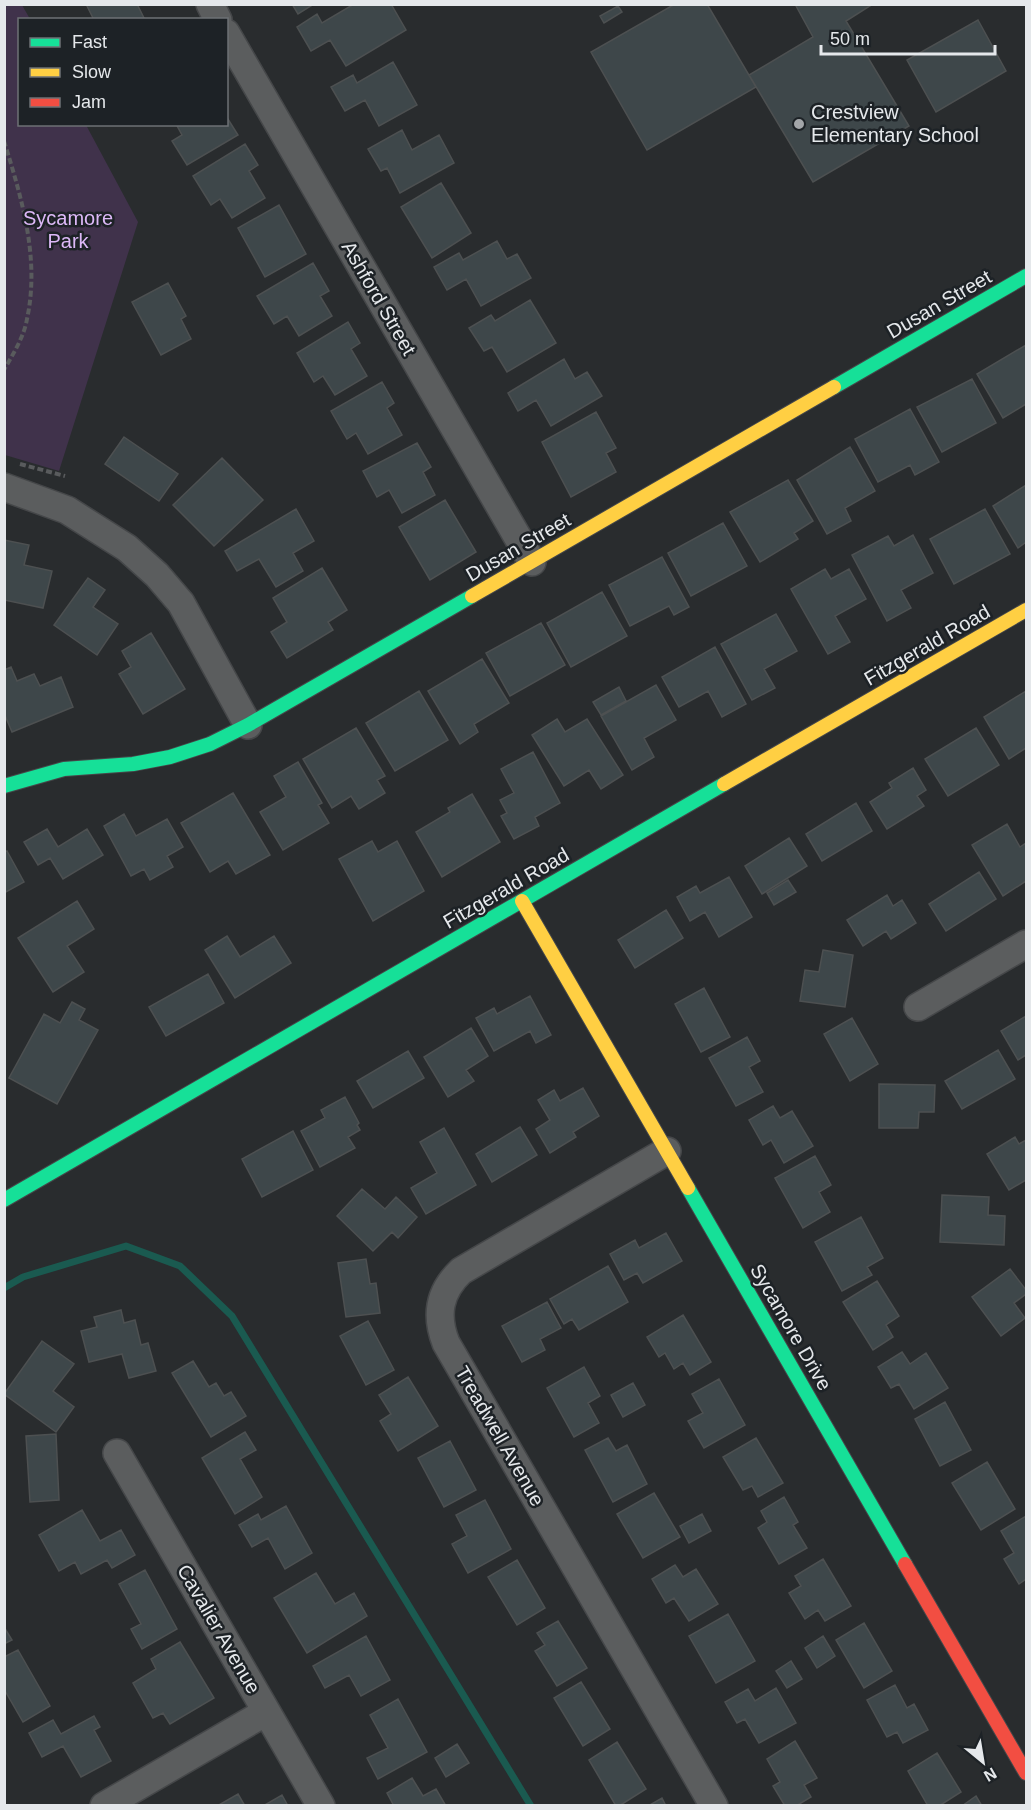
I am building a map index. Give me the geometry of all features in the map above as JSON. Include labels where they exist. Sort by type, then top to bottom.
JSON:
[{"type":"main road","name":"Dusan Street","points":[[4,786],[64,770],[133,764],[170,757],[210,744],[248,725],[1026,276]]},
{"type":"main road","name":"Fitzgerald Road","points":[[4,1200],[1026,610]]},
{"type":"main road","name":"Sycamore Drive","points":[[522,901],[1026,1773]]},
{"type":"street","points":[[210,4],[217,18]]},
{"type":"street","name":"Ashford Street","points":[[228,36],[532,562]]},
{"type":"street","points":[[4,487],[67,510],[127,548],[157,575],[181,603],[248,725]]},
{"type":"street","points":[[918,1007],[1026,944]]},
{"type":"street","name":"Treadwell Avenue","points":[[667,1151],[461,1270],[442,1296],[439,1311],[440,1328],[446,1343],[714,1806]]},
{"type":"street","name":"Cavalier Avenue","points":[[117,1453],[321,1806]]},
{"type":"street","points":[[104,1806],[266,1712]]},
{"type":"path","points":[[4,141],[22,200],[32,274],[27,321],[4,370]]},
{"type":"path","points":[[15,462],[65,476]]},
{"type":"green space","name":"Sycamore Park","points":[[4,5],[22,5],[29,18],[18,18],[18,126],[87,126],[138,222],[59,471],[5,455]]},
{"type":"building","points":[[86,4],[137,4],[144,18],[93,18]]},
{"type":"building","points":[[292,4],[314,4],[298,14]]},
{"type":"building","points":[[354,4],[391,4],[406,30],[346,66],[330,40],[311,51],[297,27],[317,14],[322,23]]},
{"type":"building","points":[[675,4],[707,4],[756,87],[647,150],[591,52]]},
{"type":"building","points":[[795,4],[873,4],[846,21],[909,126],[813,182],[749,75],[813,37]]},
{"type":"building","points":[[618,6],[622,12],[604,23],[600,16]]},
{"type":"building","points":[[978,20],[1006,71],[936,112],[907,60]]},
{"type":"building","points":[[393,62],[417,105],[379,126],[365,100],[345,111],[331,87],[353,75],[357,83]]},
{"type":"building","points":[[228,119],[238,135],[187,165],[172,141],[182,135],[177,126],[228,126]]},
{"type":"building","points":[[402,130],[412,150],[439,135],[454,163],[400,193],[387,168],[381,171],[368,149]]},
{"type":"building","points":[[245,144],[258,165],[249,171],[265,198],[232,218],[220,199],[211,205],[193,176]]},
{"type":"building","points":[[441,183],[471,233],[432,258],[401,207]]},
{"type":"building","points":[[279,205],[306,254],[265,277],[238,228]]},
{"type":"building","points":[[497,241],[507,259],[517,254],[531,278],[481,306],[466,279],[447,290],[434,267],[459,253],[463,260]]},
{"type":"building","points":[[313,263],[329,291],[320,296],[332,316],[299,336],[287,316],[274,324],[257,296]]},
{"type":"building","points":[[168,283],[186,316],[181,319],[191,339],[161,355],[132,302]]},
{"type":"building","points":[[530,300],[556,343],[507,372],[492,347],[484,351],[469,328],[491,315],[495,321]]},
{"type":"building","points":[[348,322],[360,343],[351,349],[367,376],[335,395],[323,376],[314,382],[297,353]]},
{"type":"building","points":[[1026,345],[1026,404],[1003,418],[977,374]]},
{"type":"building","points":[[564,359],[575,379],[587,372],[602,396],[551,426],[536,400],[518,411],[508,393]]},
{"type":"building","points":[[972,379],[996,423],[942,452],[917,407]]},
{"type":"building","points":[[382,382],[394,403],[387,408],[402,435],[368,454],[356,433],[347,439],[331,411]]},
{"type":"building","points":[[910,409],[939,462],[915,475],[910,465],[878,482],[855,439]]},
{"type":"building","points":[[596,412],[616,448],[606,453],[616,472],[571,497],[542,442]]},
{"type":"building","points":[[124,437],[178,474],[159,501],[105,464]]},
{"type":"building","points":[[417,443],[431,467],[423,472],[435,495],[402,513],[389,490],[377,497],[363,471]]},
{"type":"building","points":[[850,447],[875,491],[845,508],[851,521],[827,534],[797,480]]},
{"type":"building","points":[[222,458],[263,500],[214,546],[173,505]]},
{"type":"building","points":[[788,480],[813,521],[794,533],[798,539],[760,562],[730,512]]},
{"type":"building","points":[[1026,485],[1026,542],[1018,548],[993,506]]},
{"type":"building","points":[[445,500],[476,552],[430,580],[399,527]]},
{"type":"building","points":[[296,509],[314,541],[293,553],[303,571],[276,587],[259,559],[237,571],[225,551]]},
{"type":"building","points":[[985,509],[1010,554],[954,584],[930,539]]},
{"type":"building","points":[[723,523],[747,566],[691,596],[668,553]]},
{"type":"building","points":[[913,535],[933,573],[901,590],[911,608],[887,621],[852,555],[888,536],[894,546]]},
{"type":"building","points":[[4,540],[29,545],[24,565],[52,571],[43,608],[4,600]]},
{"type":"building","points":[[662,557],[689,607],[674,615],[669,606],[630,626],[609,585]]},
{"type":"building","points":[[322,568],[347,610],[328,622],[333,630],[287,658],[271,632],[287,622],[273,598]]},
{"type":"building","points":[[825,569],[831,579],[849,569],[866,599],[835,616],[850,642],[828,654],[791,589]]},
{"type":"building","points":[[88,578],[105,590],[93,607],[118,624],[97,655],[54,625]]},
{"type":"building","points":[[602,592],[627,636],[571,667],[547,623]]},
{"type":"building","points":[[776,614],[797,651],[764,669],[775,688],[752,700],[721,644]]},
{"type":"building","points":[[541,623],[565,665],[510,696],[486,653]]},
{"type":"building","points":[[151,633],[185,689],[143,714],[119,674],[131,667],[122,651]]},
{"type":"building","points":[[715,647],[746,704],[722,717],[708,691],[679,707],[662,677]]},
{"type":"building","points":[[482,659],[509,703],[474,724],[478,732],[460,744],[428,691]]},
{"type":"building","points":[[11,667],[17,681],[34,674],[40,686],[61,677],[73,707],[12,732],[4,713],[4,670]]},
{"type":"building","points":[[656,685],[676,720],[644,738],[654,757],[632,770],[601,716]]},
{"type":"building","points":[[619,687],[626,701],[601,715],[593,702]]},
{"type":"building","points":[[419,691],[448,740],[395,771],[366,723]]},
{"type":"building","points":[[1026,691],[1026,748],[1009,759],[984,717]]},
{"type":"building","points":[[557,719],[565,732],[587,719],[623,775],[601,789],[589,770],[564,786],[532,735]]},
{"type":"building","points":[[356,728],[385,776],[377,780],[385,793],[359,809],[351,796],[332,808],[303,759]]},
{"type":"building","points":[[976,728],[999,765],[948,796],[925,759]]},
{"type":"building","points":[[533,752],[560,803],[535,817],[539,826],[514,839],[501,816],[507,813],[500,800],[514,793],[501,769]]},
{"type":"building","points":[[298,762],[322,803],[318,805],[329,823],[283,850],[260,812],[286,797],[274,776]]},
{"type":"building","points":[[913,768],[926,790],[917,796],[924,806],[887,829],[870,802],[892,788],[889,783]]},
{"type":"building","points":[[233,793],[270,855],[236,874],[228,861],[210,872],[181,823]]},
{"type":"building","points":[[472,794],[500,842],[442,877],[416,832],[450,812],[448,808]]},
{"type":"building","points":[[856,803],[872,831],[822,861],[806,834]]},
{"type":"building","points":[[124,814],[136,836],[167,819],[183,847],[167,856],[173,867],[150,880],[144,869],[131,876],[104,826]]},
{"type":"building","points":[[1007,824],[1020,847],[1026,843],[1026,881],[1003,896],[972,845]]},
{"type":"building","points":[[47,829],[58,847],[87,829],[103,855],[63,879],[50,858],[38,865],[24,842]]},
{"type":"building","points":[[789,838],[807,866],[762,894],[745,866]]},
{"type":"building","points":[[372,841],[378,852],[397,841],[424,891],[373,921],[339,859]]},
{"type":"building","points":[[7,851],[24,882],[4,893],[4,852]]},
{"type":"building","points":[[979,872],[996,899],[946,931],[929,904]]},
{"type":"building","points":[[729,877],[752,917],[719,937],[705,912],[690,921],[677,897],[696,886],[700,893]]},
{"type":"building","points":[[788,880],[796,892],[774,905],[767,893]]},
{"type":"building","points":[[887,895],[893,906],[902,900],[916,923],[891,939],[886,931],[863,946],[847,920]]},
{"type":"building","points":[[77,901],[94,929],[67,946],[84,972],[53,992],[18,938]]},
{"type":"building","points":[[666,910],[683,938],[635,968],[618,940]]},
{"type":"building","points":[[227,936],[240,957],[274,936],[291,963],[235,998],[205,950]]},
{"type":"building","points":[[823,950],[853,955],[845,1007],[800,1001],[805,970],[819,972]]},
{"type":"building","points":[[208,974],[224,1003],[166,1036],[149,1007]]},
{"type":"building","points":[[704,988],[730,1037],[701,1052],[675,1004]]},
{"type":"building","points":[[530,996],[551,1035],[536,1043],[530,1031],[494,1051],[476,1018],[494,1008],[497,1014]]},
{"type":"building","points":[[72,1002],[85,1009],[79,1020],[98,1030],[57,1104],[9,1078],[44,1014],[60,1023]]},
{"type":"building","points":[[1026,1016],[1026,1055],[1018,1060],[1001,1031]]},
{"type":"building","points":[[852,1018],[878,1064],[850,1081],[824,1034]]},
{"type":"building","points":[[471,1028],[488,1056],[466,1070],[474,1081],[448,1097],[424,1057]]},
{"type":"building","points":[[747,1037],[760,1061],[749,1067],[763,1092],[736,1106],[709,1058]]},
{"type":"building","points":[[998,1050],[1015,1079],[962,1109],[945,1081]]},
{"type":"building","points":[[408,1051],[424,1078],[373,1108],[357,1081]]},
{"type":"building","points":[[879,1084],[935,1085],[934,1112],[919,1112],[918,1128],[879,1128]]},
{"type":"building","points":[[583,1088],[599,1116],[573,1132],[576,1137],[550,1153],[536,1129],[550,1120],[538,1100],[554,1090],[560,1101]]},
{"type":"building","points":[[345,1097],[359,1123],[357,1125],[360,1130],[348,1137],[355,1148],[320,1167],[301,1131],[325,1118],[321,1110]]},
{"type":"building","points":[[773,1106],[780,1118],[792,1111],[813,1146],[784,1163],[771,1140],[763,1145],[749,1120]]},
{"type":"building","points":[[520,1127],[537,1155],[492,1182],[476,1154]]},
{"type":"building","points":[[444,1128],[476,1185],[426,1214],[411,1188],[437,1173],[420,1142]]},
{"type":"building","points":[[293,1131],[313,1170],[262,1197],[242,1159]]},
{"type":"building","points":[[1015,1137],[1019,1144],[1026,1140],[1026,1180],[1009,1190],[987,1154]]},
{"type":"building","points":[[815,1156],[831,1185],[819,1192],[830,1212],[803,1228],[775,1178]]},
{"type":"building","points":[[362,1189],[385,1209],[396,1197],[417,1217],[398,1238],[392,1232],[373,1251],[337,1216]]},
{"type":"building","points":[[942,1195],[989,1197],[988,1215],[1005,1216],[1004,1245],[940,1242]]},
{"type":"building","points":[[861,1217],[883,1258],[867,1267],[872,1275],[842,1291],[815,1242]]},
{"type":"building","points":[[666,1233],[682,1261],[643,1283],[637,1273],[624,1280],[610,1254],[635,1240],[639,1248]]},
{"type":"building","points":[[366,1259],[370,1284],[376,1283],[380,1313],[346,1317],[338,1263]]},
{"type":"building","points":[[608,1266],[628,1302],[579,1330],[572,1319],[564,1324],[550,1299]]},
{"type":"building","points":[[1010,1269],[1026,1290],[1026,1294],[1014,1303],[1025,1318],[1001,1336],[972,1297]]},
{"type":"building","points":[[877,1281],[899,1316],[886,1325],[893,1337],[873,1350],[843,1302]]},
{"type":"building","points":[[547,1302],[561,1328],[540,1339],[545,1350],[522,1362],[502,1326]]},
{"type":"building","points":[[121,1310],[124,1323],[135,1320],[141,1345],[148,1343],[156,1371],[129,1378],[122,1354],[89,1362],[81,1331],[97,1327],[94,1317]]},
{"type":"building","points":[[683,1315],[711,1362],[690,1375],[683,1363],[674,1369],[665,1353],[659,1357],[647,1337]]},
{"type":"building","points":[[368,1321],[394,1370],[366,1385],[340,1336]]},
{"type":"building","points":[[42,1341],[74,1364],[53,1391],[74,1407],[56,1432],[4,1394]]},
{"type":"building","points":[[902,1352],[910,1364],[926,1353],[948,1388],[914,1409],[899,1384],[891,1388],[878,1367]]},
{"type":"building","points":[[193,1361],[209,1387],[216,1383],[224,1396],[231,1392],[246,1416],[211,1437],[172,1373]]},
{"type":"building","points":[[584,1367],[600,1396],[588,1403],[599,1423],[574,1437],[547,1388]]},
{"type":"building","points":[[408,1377],[438,1426],[398,1451],[380,1421],[391,1414],[379,1395]]},
{"type":"building","points":[[719,1379],[745,1425],[704,1448],[688,1421],[703,1413],[692,1394]]},
{"type":"building","points":[[633,1383],[645,1405],[623,1417],[611,1395]]},
{"type":"building","points":[[945,1402],[971,1450],[940,1466],[915,1419]]},
{"type":"building","points":[[245,1432],[256,1450],[240,1459],[262,1497],[235,1514],[202,1458]]},
{"type":"building","points":[[56,1434],[59,1500],[30,1502],[26,1436]]},
{"type":"building","points":[[608,1438],[616,1451],[627,1445],[647,1484],[613,1502],[585,1450]]},
{"type":"building","points":[[756,1438],[783,1483],[758,1497],[752,1486],[743,1490],[723,1457]]},
{"type":"building","points":[[450,1441],[476,1490],[444,1507],[418,1458]]},
{"type":"building","points":[[987,1462],[1015,1509],[981,1530],[952,1483]]},
{"type":"building","points":[[654,1493],[680,1537],[643,1558],[617,1514]]},
{"type":"building","points":[[784,1497],[798,1522],[793,1525],[807,1548],[779,1564],[758,1528],[767,1522],[761,1511]]},
{"type":"building","points":[[485,1500],[511,1549],[468,1573],[452,1544],[467,1536],[456,1515]]},
{"type":"building","points":[[286,1506],[312,1553],[285,1569],[268,1538],[252,1547],[239,1525],[258,1514],[261,1520]]},
{"type":"building","points":[[82,1510],[100,1541],[121,1530],[135,1555],[112,1568],[107,1560],[81,1574],[75,1562],[59,1571],[39,1535]]},
{"type":"building","points":[[702,1514],[711,1531],[689,1543],[680,1526]]},
{"type":"building","points":[[1026,1516],[1026,1579],[1019,1584],[1004,1559],[1014,1553],[1001,1531]]},
{"type":"building","points":[[823,1559],[851,1606],[825,1621],[818,1610],[805,1619],[789,1593],[801,1586],[795,1576]]},
{"type":"building","points":[[517,1560],[545,1608],[517,1625],[488,1577]]},
{"type":"building","points":[[675,1565],[683,1577],[696,1569],[718,1604],[689,1621],[674,1598],[666,1603],[652,1579]]},
{"type":"building","points":[[145,1570],[177,1629],[142,1649],[131,1629],[141,1624],[119,1584]]},
{"type":"building","points":[[316,1573],[335,1604],[354,1593],[367,1616],[307,1653],[274,1598]]},
{"type":"building","points":[[728,1614],[755,1661],[716,1683],[689,1636]]},
{"type":"building","points":[[558,1621],[587,1668],[557,1686],[535,1651],[545,1645],[537,1633]]},
{"type":"building","points":[[864,1623],[892,1671],[864,1688],[836,1640]]},
{"type":"building","points":[[4,1627],[12,1640],[4,1644]]},
{"type":"building","points":[[366,1636],[390,1680],[361,1696],[349,1675],[325,1688],[313,1666]]},
{"type":"building","points":[[823,1636],[835,1656],[817,1668],[805,1648]]},
{"type":"building","points":[[180,1642],[214,1698],[170,1724],[163,1713],[153,1718],[133,1683],[156,1669],[151,1659]]},
{"type":"building","points":[[18,1650],[50,1706],[23,1722],[4,1689],[4,1657]]},
{"type":"building","points":[[791,1661],[802,1679],[787,1688],[776,1671]]},
{"type":"building","points":[[581,1682],[610,1729],[583,1746],[554,1698]]},
{"type":"building","points":[[895,1685],[907,1708],[914,1704],[928,1730],[903,1743],[897,1732],[887,1737],[867,1700]]},
{"type":"building","points":[[776,1688],[796,1723],[759,1743],[745,1719],[737,1723],[725,1702],[748,1689],[755,1701]]},
{"type":"building","points":[[398,1699],[427,1752],[378,1779],[367,1758],[388,1748],[370,1715]]},
{"type":"building","points":[[94,1716],[100,1727],[94,1730],[111,1761],[81,1777],[63,1746],[42,1757],[29,1733],[53,1720],[61,1734]]},
{"type":"building","points":[[795,1741],[817,1778],[804,1785],[811,1797],[796,1806],[785,1806],[773,1786],[780,1782],[767,1759]]},
{"type":"building","points":[[617,1742],[646,1789],[619,1806],[616,1806],[589,1760]]},
{"type":"building","points":[[457,1744],[469,1763],[446,1777],[435,1758]]},
{"type":"building","points":[[937,1753],[961,1792],[939,1806],[928,1806],[908,1771]]},
{"type":"building","points":[[412,1778],[423,1796],[436,1789],[446,1806],[394,1806],[387,1793]]},
{"type":"building","points":[[238,1794],[245,1806],[217,1806]]},
{"type":"building","points":[[282,1795],[288,1806],[263,1806]]},
{"type":"building","points":[[976,1796],[982,1806],[962,1806]]},
{"type":"building","points":[[662,1798],[666,1806],[648,1806]]},
{"type":"waterway","points":[[4,1288],[23,1277],[126,1246],[180,1266],[232,1316],[531,1806]]},
{"type":"traffic: fast","points":[[834,387],[1026,276]]},
{"type":"traffic: fast","points":[[4,786],[64,769],[133,764],[170,757],[210,744],[248,725],[472,596]]},
{"type":"traffic: fast","points":[[4,1200],[724,784]]},
{"type":"traffic: fast","points":[[688,1188],[905,1564]]},
{"type":"traffic: slow","points":[[472,596],[834,387]]},
{"type":"traffic: slow","points":[[724,784],[1026,610]]},
{"type":"traffic: slow","points":[[522,901],[688,1188]]},
{"type":"traffic: jam","points":[[905,1564],[1026,1773]]},
{"type":"place","name":"Crestview Elementary School","points":[[799,124]]}]
